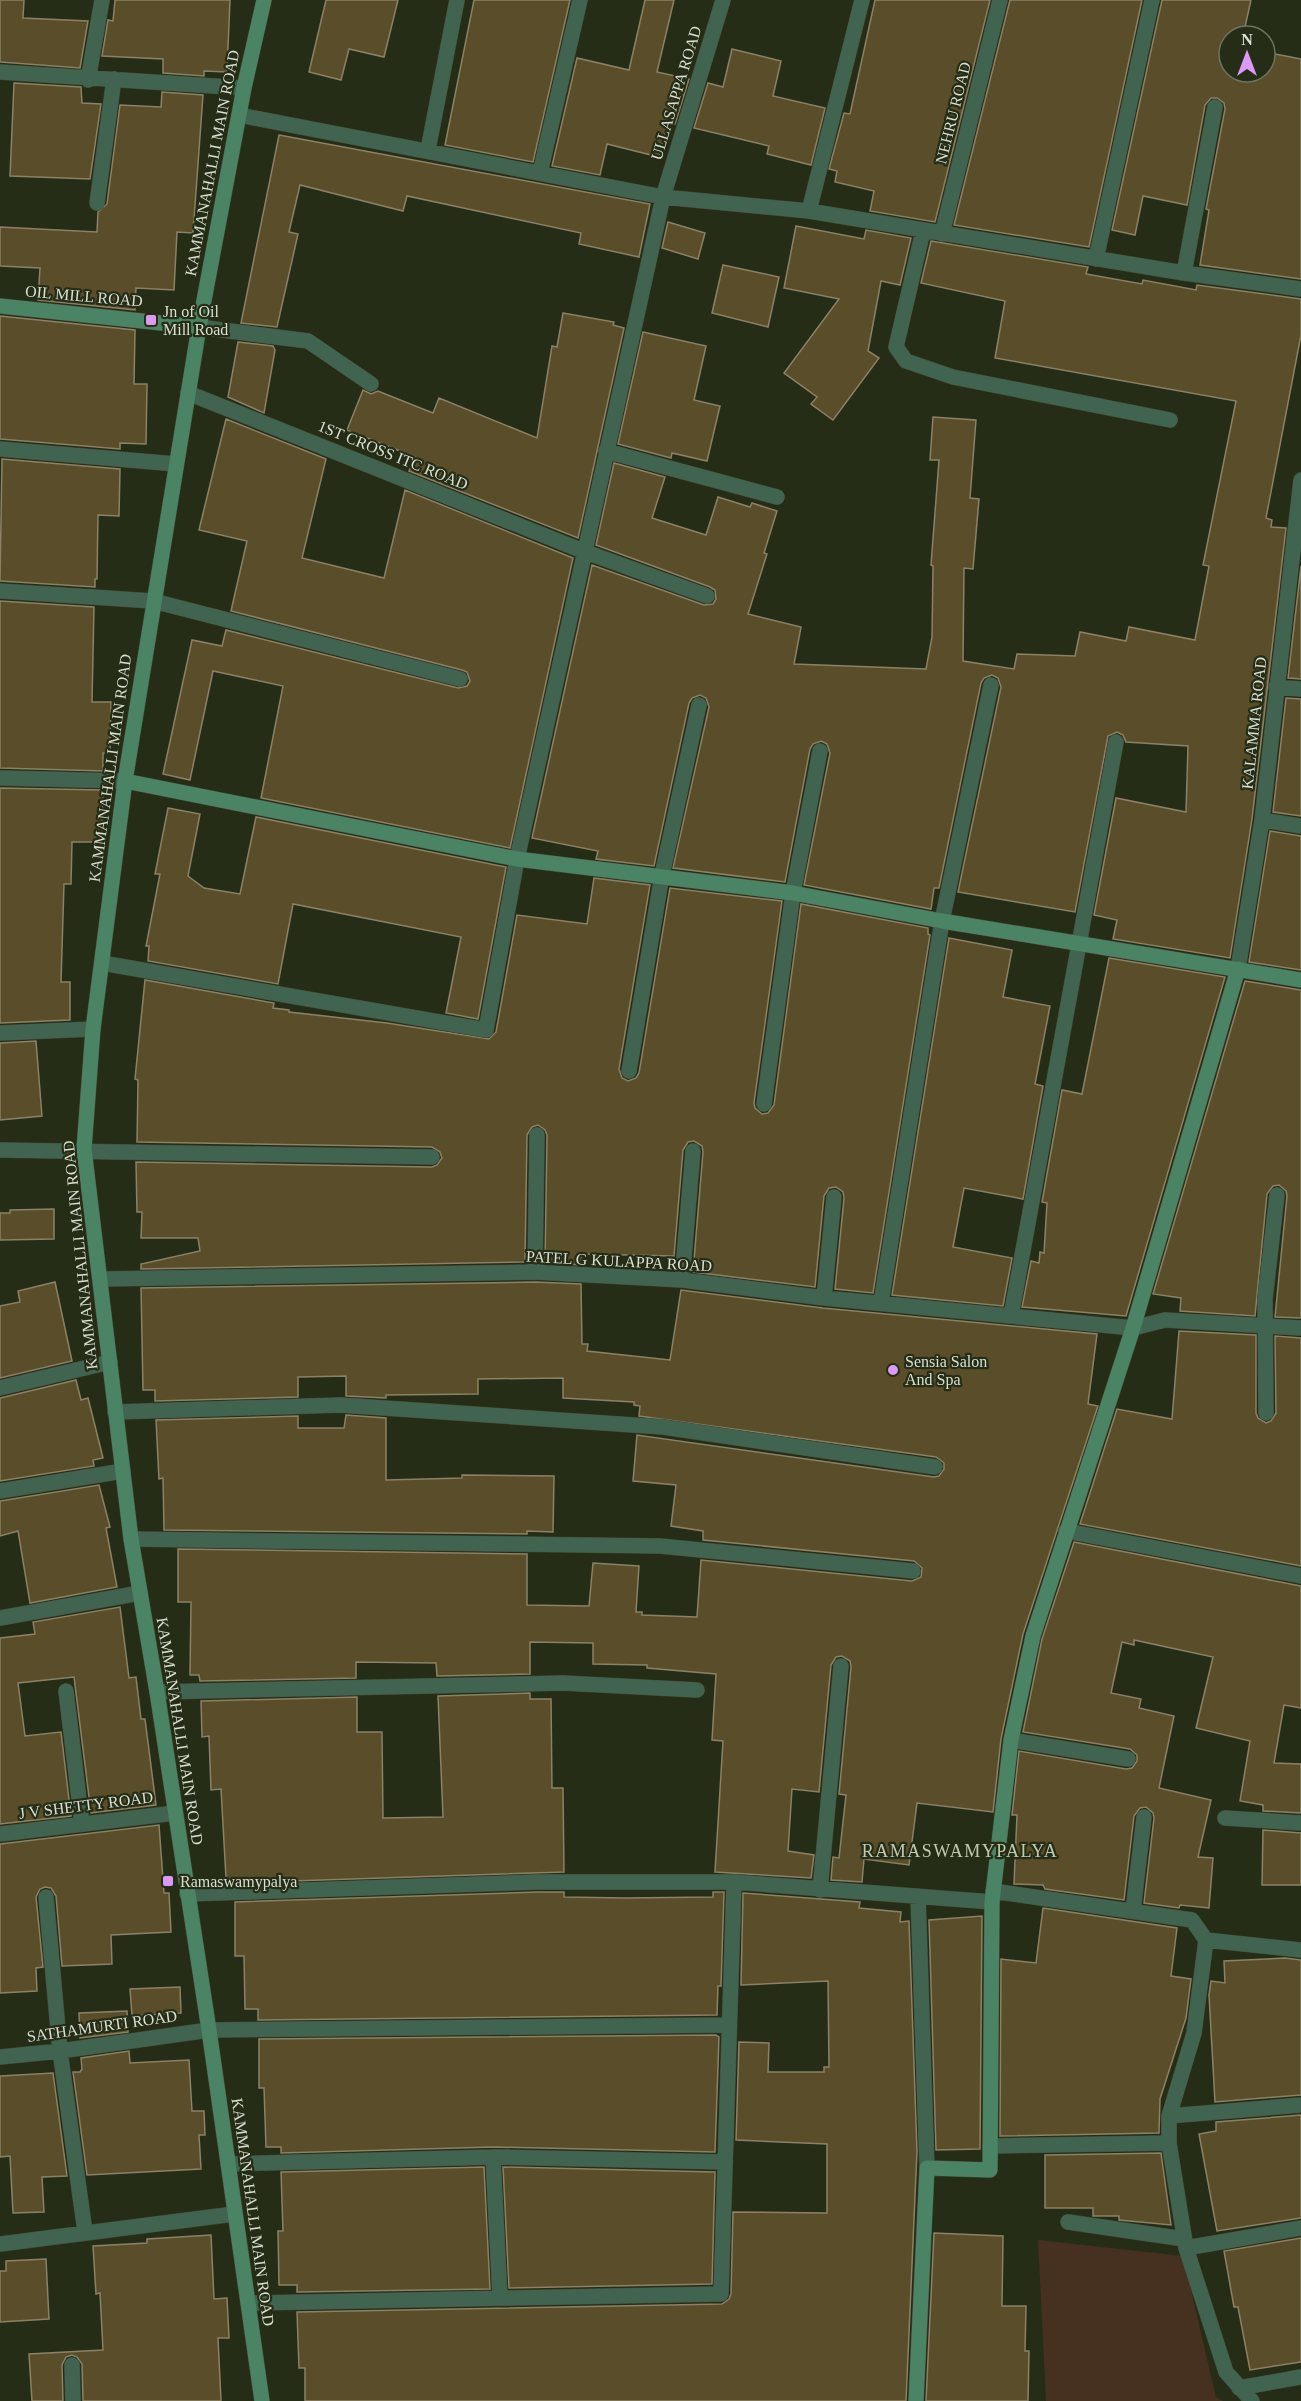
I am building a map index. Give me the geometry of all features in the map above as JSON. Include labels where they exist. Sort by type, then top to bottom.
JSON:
[{"type":"street","points":[[88,80],[102,0]]},
{"type":"street","name":"KAMMANAHALLI MAIN ROAD","points":[[262,2401],[158,1692],[131,1539],[115,1412],[102,1279],[84,1149],[93,1029],[125,781],[153,602],[199,327],[244,88],[264,0]]},
{"type":"street","points":[[428,150],[457,0]]},
{"type":"street","points":[[540,173],[580,0]]},
{"type":"street","name":"ULLASAPPA ROAD","points":[[102,963],[486,1030],[517,859],[583,551],[663,197],[723,0]]},
{"type":"street","points":[[809,211],[862,0]]},
{"type":"street","name":"NEHRU ROAD","points":[[942,234],[1000,0]]},
{"type":"street","points":[[1096,259],[1152,0]]},
{"type":"street","points":[[0,72],[88,80],[114,79],[244,88]]},
{"type":"street","points":[[97,203],[114,79]]},
{"type":"street","points":[[1184,273],[1215,107]]},
{"type":"street","points":[[239,115],[663,197],[809,211],[1184,273],[1301,288]]},
{"type":"street","points":[[923,231],[896,348],[906,361],[953,377],[1170,420]]},
{"type":"street","name":"OIL MILL ROAD","points":[[0,306],[199,327]]},
{"type":"street","points":[[199,327],[308,341],[371,384]]},
{"type":"street","name":"1ST CROSS ITC ROAD","points":[[188,393],[583,551],[707,596]]},
{"type":"street","points":[[0,449],[176,464]]},
{"type":"street","points":[[606,451],[777,497]]},
{"type":"street","name":"KALAMMA ROAD","points":[[1238,969],[1262,820],[1276,687],[1297,532],[1301,480]]},
{"type":"street","points":[[0,591],[153,602],[460,679]]},
{"type":"street","points":[[881,1303],[942,921],[991,685]]},
{"type":"street","points":[[1276,687],[1301,689]]},
{"type":"street","points":[[629,1071],[662,875],[699,705]]},
{"type":"street","points":[[1011,1316],[1116,742]]},
{"type":"street","points":[[764,1104],[793,893],[820,751]]},
{"type":"street","points":[[0,778],[125,781],[517,859],[662,875],[793,893],[942,921],[1301,981]]},
{"type":"street","points":[[1262,820],[1301,826]]},
{"type":"street","points":[[927,2168],[990,2170],[993,1897],[1011,1740],[1034,1636],[1132,1328],[1238,969]]},
{"type":"street","points":[[0,1034],[93,1029]]},
{"type":"street","points":[[536,1272],[537,1135]]},
{"type":"street","points":[[0,1150],[84,1149],[432,1156]]},
{"type":"street","points":[[682,1280],[693,1151]]},
{"type":"street","points":[[1266,1413],[1264,1299],[1278,1195]]},
{"type":"street","points":[[824,1298],[834,1197]]},
{"type":"street","name":"PATEL G KULAPPA ROAD","points":[[102,1279],[536,1272],[682,1280],[824,1298],[1132,1328],[1165,1320],[1301,1328]]},
{"type":"street","points":[[0,1388],[110,1362]]},
{"type":"street","points":[[115,1412],[363,1406],[663,1427],[935,1467]]},
{"type":"street","points":[[0,1491],[123,1471]]},
{"type":"street","points":[[1066,1531],[1301,1576]]},
{"type":"street","points":[[131,1539],[660,1546],[914,1571]]},
{"type":"street","points":[[0,1618],[140,1593]]},
{"type":"street","points":[[820,1890],[841,1666]]},
{"type":"street","points":[[158,1692],[563,1683],[697,1690]]},
{"type":"street","points":[[66,1691],[82,1824]]},
{"type":"street","points":[[1011,1740],[1128,1759]]},
{"type":"street","name":"J V SHETTY ROAD","points":[[0,1834],[175,1813]]},
{"type":"street","points":[[1133,1911],[1144,1817]]},
{"type":"street","points":[[1225,1818],[1301,1823]]},
{"type":"street","points":[[187,1894],[537,1882],[734,1882],[918,1896],[993,1897],[1133,1911],[1192,1920],[1206,1940],[1194,2033],[1169,2116],[1169,2143],[1185,2244],[1226,2372],[1252,2401]]},
{"type":"street","points":[[249,2303],[721,2294],[734,1882]]},
{"type":"street","points":[[46,1896],[60,2051],[85,2232]]},
{"type":"street","points":[[916,2401],[927,2168],[918,1896]]},
{"type":"street","points":[[1206,1940],[1301,1950]]},
{"type":"street","name":"SATHAMURTI ROAD","points":[[0,2056],[60,2051],[209,2030],[729,2025]]},
{"type":"street","points":[[1169,2116],[1301,2105]]},
{"type":"street","points":[[990,2146],[1169,2143]]},
{"type":"street","points":[[228,2164],[493,2157],[725,2162]]},
{"type":"street","points":[[493,2157],[500,2298]]},
{"type":"street","points":[[0,2244],[234,2214]]},
{"type":"street","points":[[1068,2222],[1185,2244],[1301,2228]]},
{"type":"street","points":[[72,2365],[73,2401]]},
{"type":"street","points":[[1239,2388],[1301,2377]]},
{"type":"shaded area","points":[[1038,2240],[1183,2256],[1216,2397],[1223,2401],[1046,2401]]},
{"type":"building","points":[[0,0],[24,0],[23,18],[88,21],[80,68],[0,62]]},
{"type":"building","points":[[115,0],[230,0],[227,72],[204,71],[204,76],[163,73],[163,59],[102,56],[108,20],[113,21]]},
{"type":"building","points":[[326,0],[398,0],[384,57],[349,49],[341,80],[309,72]]},
{"type":"building","points":[[474,0],[570,0],[533,162],[445,145]]},
{"type":"building","points":[[645,0],[674,0],[657,72],[689,79],[675,124],[668,122],[659,157],[607,144],[600,175],[552,166],[577,58],[629,70]]},
{"type":"building","points":[[875,0],[990,0],[935,222],[870,211],[874,191],[835,182],[837,171],[829,169],[844,113],[850,114]]},
{"type":"building","points":[[1010,0],[1142,0],[1089,247],[954,225]]},
{"type":"building","points":[[1162,0],[1251,0],[1246,24],[1217,24],[1217,84],[1277,84],[1277,54],[1301,59],[1301,279],[1200,265],[1209,210],[1206,209],[1225,109],[1224,103],[1217,98],[1211,98],[1205,105],[1187,205],[1143,196],[1135,235],[1112,230]]},
{"type":"building","points":[[732,49],[781,61],[773,96],[825,108],[811,165],[767,154],[769,146],[694,128],[708,83],[723,87]]},
{"type":"building","points":[[14,83],[81,87],[82,103],[101,104],[90,179],[10,176]]},
{"type":"building","points":[[162,92],[203,95],[193,233],[177,232],[174,290],[136,288],[135,310],[38,300],[40,268],[0,266],[0,227],[97,232],[98,212],[107,204],[120,105],[161,107]]},
{"type":"building","points":[[279,135],[650,204],[639,257],[579,244],[581,233],[407,196],[403,211],[300,185],[289,232],[298,234],[277,327],[241,323]]},
{"type":"building","points":[[668,222],[705,233],[698,259],[662,248]]},
{"type":"building","points":[[796,226],[864,239],[866,230],[911,238],[900,285],[881,281],[868,351],[879,358],[833,420],[811,404],[817,397],[784,373],[839,299],[784,288]]},
{"type":"building","points":[[931,241],[1088,267],[1086,274],[1142,284],[1143,280],[1196,290],[1197,285],[1301,299],[1301,335],[1266,518],[1272,520],[1271,527],[1286,528],[1252,819],[1230,958],[1113,939],[1117,920],[1094,915],[1116,798],[1186,812],[1188,746],[1126,742],[1123,735],[1117,732],[1108,736],[1075,912],[958,892],[1001,687],[998,678],[992,675],[984,678],[981,683],[939,888],[934,888],[931,909],[804,885],[830,753],[827,744],[821,741],[813,744],[810,749],[785,882],[673,868],[709,707],[706,698],[700,695],[692,698],[689,703],[654,866],[596,859],[598,851],[532,838],[592,565],[704,605],[713,604],[716,599],[715,590],[710,587],[596,545],[614,463],[665,477],[652,518],[706,535],[718,497],[750,507],[752,503],[777,511],[764,553],[767,554],[748,614],[801,627],[794,664],[926,669],[932,637],[933,566],[931,565],[939,460],[930,460],[933,417],[976,420],[970,498],[979,499],[973,569],[964,568],[963,661],[1014,669],[1017,654],[1075,656],[1080,632],[1126,641],[1129,627],[1195,640],[1209,566],[1203,565],[1236,401],[995,358],[1005,301],[921,283]]},
{"type":"building","points":[[723,265],[779,277],[768,327],[712,313]]},
{"type":"building","points":[[563,313],[614,322],[613,325],[624,328],[578,538],[409,471],[415,457],[347,430],[363,390],[371,394],[378,391],[433,413],[439,398],[537,438],[552,346],[557,347]]},
{"type":"building","points":[[0,316],[135,330],[134,384],[147,384],[146,444],[120,443],[120,449],[0,439]]},
{"type":"building","points":[[643,332],[706,346],[694,400],[720,406],[707,461],[672,453],[671,458],[618,444]]},
{"type":"building","points":[[238,342],[273,346],[275,350],[264,413],[228,397]]},
{"type":"building","points":[[226,419],[326,459],[302,558],[384,578],[405,490],[573,558],[510,848],[261,798],[283,686],[213,671],[190,780],[163,774],[192,640],[222,646],[226,630],[458,688],[467,686],[470,681],[467,672],[462,670],[231,611],[247,541],[199,530]]},
{"type":"building","points":[[2,459],[120,469],[119,516],[98,515],[95,587],[0,581]]},
{"type":"building","points":[[1301,566],[1301,679],[1288,678]]},
{"type":"building","points":[[0,601],[94,607],[92,702],[111,702],[110,753],[103,753],[103,771],[0,768]]},
{"type":"building","points":[[1286,698],[1301,699],[1301,816],[1273,812]]},
{"type":"building","points":[[0,788],[103,790],[102,842],[72,842],[71,884],[64,884],[61,982],[70,982],[70,1020],[0,1023]]},
{"type":"building","points":[[168,808],[200,814],[188,876],[204,888],[240,894],[256,817],[506,867],[478,1019],[446,1013],[461,937],[293,904],[278,984],[148,961],[149,946],[146,946],[160,874],[155,874]]},
{"type":"building","points":[[1270,831],[1301,836],[1301,970],[1249,962]]},
{"type":"building","points":[[594,878],[650,885],[619,1069],[622,1078],[628,1081],[636,1078],[639,1073],[670,888],[782,901],[754,1103],[755,1108],[762,1114],[768,1113],[774,1105],[801,904],[928,928],[930,935],[873,1293],[835,1289],[844,1198],[843,1192],[836,1187],[829,1188],[824,1196],[815,1287],[693,1272],[703,1152],[702,1146],[694,1141],[688,1142],[683,1150],[674,1256],[581,1254],[581,1265],[545,1263],[547,1135],[545,1130],[538,1125],[532,1127],[527,1135],[525,1262],[141,1269],[141,1264],[200,1251],[198,1238],[141,1238],[142,1212],[137,1212],[136,1162],[432,1167],[437,1165],[442,1158],[440,1152],[432,1147],[137,1142],[138,1080],[135,1079],[145,980],[274,1003],[273,1008],[289,1010],[289,1012],[387,1023],[489,1039],[496,1032],[517,915],[587,924]]},
{"type":"building","points":[[949,938],[1012,950],[1003,997],[1050,1006],[1035,1084],[1043,1086],[1023,1199],[964,1188],[953,1247],[1012,1258],[1003,1306],[892,1295]]},
{"type":"building","points":[[1109,958],[1225,977],[1126,1316],[1022,1307],[1031,1261],[1039,1263],[1040,1252],[1044,1253],[1047,1203],[1042,1202],[1062,1090],[1082,1094]]},
{"type":"building","points":[[1245,981],[1301,990],[1301,1318],[1275,1317],[1287,1196],[1286,1191],[1279,1185],[1273,1186],[1267,1194],[1255,1316],[1180,1311],[1181,1298],[1153,1294]]},
{"type":"building","points":[[36,1041],[42,1116],[0,1120],[0,1043]]},
{"type":"building","points":[[54,1209],[54,1239],[0,1240],[0,1213],[10,1213],[10,1210]]},
{"type":"building","points":[[55,1282],[72,1361],[0,1378],[0,1306],[20,1302],[18,1291]]},
{"type":"building","points":[[535,1282],[581,1284],[582,1344],[588,1344],[587,1351],[670,1360],[681,1290],[823,1308],[1097,1334],[1088,1404],[1098,1406],[1023,1634],[1001,1739],[993,1812],[917,1803],[909,1865],[864,1859],[862,1882],[831,1880],[833,1857],[839,1858],[846,1795],[839,1794],[851,1667],[850,1661],[842,1656],[836,1657],[831,1665],[819,1792],[792,1789],[788,1851],[814,1855],[811,1878],[715,1872],[723,1741],[712,1740],[716,1674],[647,1668],[647,1665],[593,1664],[593,1643],[530,1642],[530,1674],[437,1676],[436,1663],[356,1662],[356,1678],[200,1681],[199,1675],[190,1675],[191,1602],[178,1602],[178,1549],[527,1554],[527,1605],[589,1606],[593,1563],[639,1566],[636,1612],[642,1612],[642,1615],[697,1617],[701,1560],[912,1581],[921,1577],[922,1568],[914,1561],[703,1540],[703,1531],[671,1526],[676,1485],[633,1481],[637,1435],[934,1477],[939,1476],[944,1469],[944,1463],[936,1457],[639,1416],[640,1406],[634,1405],[634,1402],[563,1398],[563,1378],[478,1379],[478,1394],[386,1395],[386,1398],[346,1396],[346,1376],[298,1377],[298,1397],[155,1401],[155,1390],[143,1390],[141,1288]]},
{"type":"building","points":[[1179,1331],[1256,1335],[1256,1413],[1258,1418],[1266,1423],[1271,1421],[1276,1413],[1275,1336],[1301,1338],[1301,1566],[1080,1524],[1117,1409],[1172,1419]]},
{"type":"building","points":[[76,1380],[81,1400],[88,1398],[103,1458],[93,1460],[94,1466],[0,1481],[0,1398]]},
{"type":"building","points":[[346,1415],[386,1418],[386,1480],[462,1478],[462,1475],[554,1476],[553,1532],[527,1531],[527,1534],[164,1530],[163,1478],[159,1479],[156,1420],[298,1416],[298,1428],[344,1428]]},
{"type":"building","points":[[99,1485],[110,1527],[106,1528],[117,1587],[30,1603],[18,1531],[0,1536],[0,1501]]},
{"type":"building","points":[[1074,1542],[1301,1586],[1301,1708],[1284,1705],[1274,1763],[1301,1764],[1301,1813],[1263,1811],[1263,1805],[1240,1801],[1250,1741],[1196,1728],[1213,1657],[1134,1640],[1134,1645],[1122,1642],[1111,1693],[1141,1699],[1139,1708],[1174,1716],[1159,1788],[1211,1800],[1198,1857],[1213,1858],[1209,1908],[1180,1905],[1179,1908],[1144,1903],[1154,1818],[1153,1813],[1146,1807],[1140,1808],[1134,1816],[1124,1900],[1045,1889],[1043,1885],[1014,1884],[1017,1815],[1012,1815],[1019,1751],[1126,1769],[1132,1768],[1137,1761],[1137,1755],[1130,1749],[1023,1732],[1042,1639]]},
{"type":"building","points":[[120,1607],[129,1678],[136,1677],[141,1719],[145,1719],[156,1805],[91,1813],[74,1677],[18,1683],[25,1736],[61,1732],[71,1816],[0,1824],[0,1638],[35,1634],[33,1622]]},
{"type":"building","points":[[530,1693],[530,1699],[551,1699],[552,1788],[563,1788],[564,1872],[234,1883],[234,1878],[226,1878],[221,1789],[211,1790],[209,1736],[202,1737],[201,1701],[357,1697],[357,1732],[382,1732],[383,1818],[443,1817],[438,1696]]},
{"type":"building","points":[[159,1825],[164,1893],[169,1893],[171,1932],[111,1935],[112,1964],[62,1966],[56,1896],[51,1888],[45,1887],[40,1889],[36,1897],[43,1967],[36,1968],[37,1991],[0,1993],[0,1844]]},
{"type":"building","points":[[1263,1830],[1301,1833],[1301,1885],[1262,1885]]},
{"type":"building","points":[[564,1892],[564,1897],[625,1898],[713,1897],[713,1892],[724,1892],[721,1986],[718,1986],[717,2015],[258,2020],[258,2009],[245,2009],[244,1956],[235,1956],[235,1902]]},
{"type":"building","points":[[743,1893],[860,1902],[859,1908],[901,1912],[900,1922],[909,1921],[917,2151],[906,2401],[305,2401],[305,2368],[299,2368],[297,2312],[722,2304],[729,2299],[731,2294],[733,2212],[827,2213],[827,2144],[736,2140],[739,2042],[769,2043],[768,2072],[824,2072],[824,2067],[829,2067],[828,1981],[741,1985]]},
{"type":"building","points":[[1043,1908],[1177,1928],[1171,1976],[1191,1979],[1186,2018],[1160,2099],[1159,2133],[1000,2136],[1001,1959],[1036,1963]]},
{"type":"building","points":[[982,1916],[980,2149],[936,2150],[929,1920]]},
{"type":"building","points":[[1285,1958],[1301,1960],[1301,2095],[1215,2102],[1209,1995],[1211,1981],[1225,1983],[1224,1961]]},
{"type":"building","points":[[180,1987],[181,2013],[132,2016],[130,1989]]},
{"type":"building","points":[[127,2011],[128,2032],[80,2038],[79,2013]]},
{"type":"building","points":[[716,2035],[719,2037],[715,2152],[493,2147],[281,2153],[281,2147],[266,2147],[264,2088],[259,2088],[259,2039]]},
{"type":"building","points":[[129,2051],[130,2063],[189,2060],[192,2111],[204,2111],[205,2135],[199,2135],[201,2169],[87,2175],[73,2072],[80,2072],[82,2069],[81,2058]]},
{"type":"building","points":[[53,2073],[67,2176],[42,2177],[44,2212],[13,2213],[10,2156],[0,2157],[0,2076]]},
{"type":"building","points":[[1301,2115],[1301,2218],[1217,2231],[1199,2134],[1216,2131],[1216,2122]]},
{"type":"building","points":[[1161,2153],[1171,2225],[1119,2220],[1119,2216],[1093,2216],[1093,2208],[1045,2208],[1045,2155]]},
{"type":"building","points":[[484,2167],[490,2289],[297,2292],[297,2285],[279,2285],[278,2231],[283,2231],[281,2172]]},
{"type":"building","points":[[503,2167],[715,2172],[712,2284],[509,2288]]},
{"type":"building","points":[[934,2233],[1003,2236],[1002,2306],[1026,2306],[1025,2351],[1029,2351],[1028,2401],[926,2401]]},
{"type":"building","points":[[211,2235],[214,2299],[227,2298],[229,2338],[218,2338],[221,2401],[83,2401],[82,2364],[77,2357],[72,2355],[66,2357],[62,2365],[63,2401],[32,2401],[29,2354],[103,2350],[100,2293],[96,2294],[93,2246],[147,2243],[147,2239]]},
{"type":"building","points":[[1301,2238],[1301,2362],[1250,2370],[1238,2307],[1234,2307],[1224,2251]]},
{"type":"building","points":[[46,2259],[49,2319],[0,2322],[0,2271],[6,2271],[6,2261]]},
{"type":"place","name":"Jn of Oil Mill Road","points":[[151,320]]},
{"type":"place","name":"Sensia Salon And Spa","points":[[893,1370]]},
{"type":"place","name":"Ramaswamypalya","points":[[168,1881]]},
{"type":"district","name":"RAMASWAMYPALYA","points":[[960,1851]]}]
